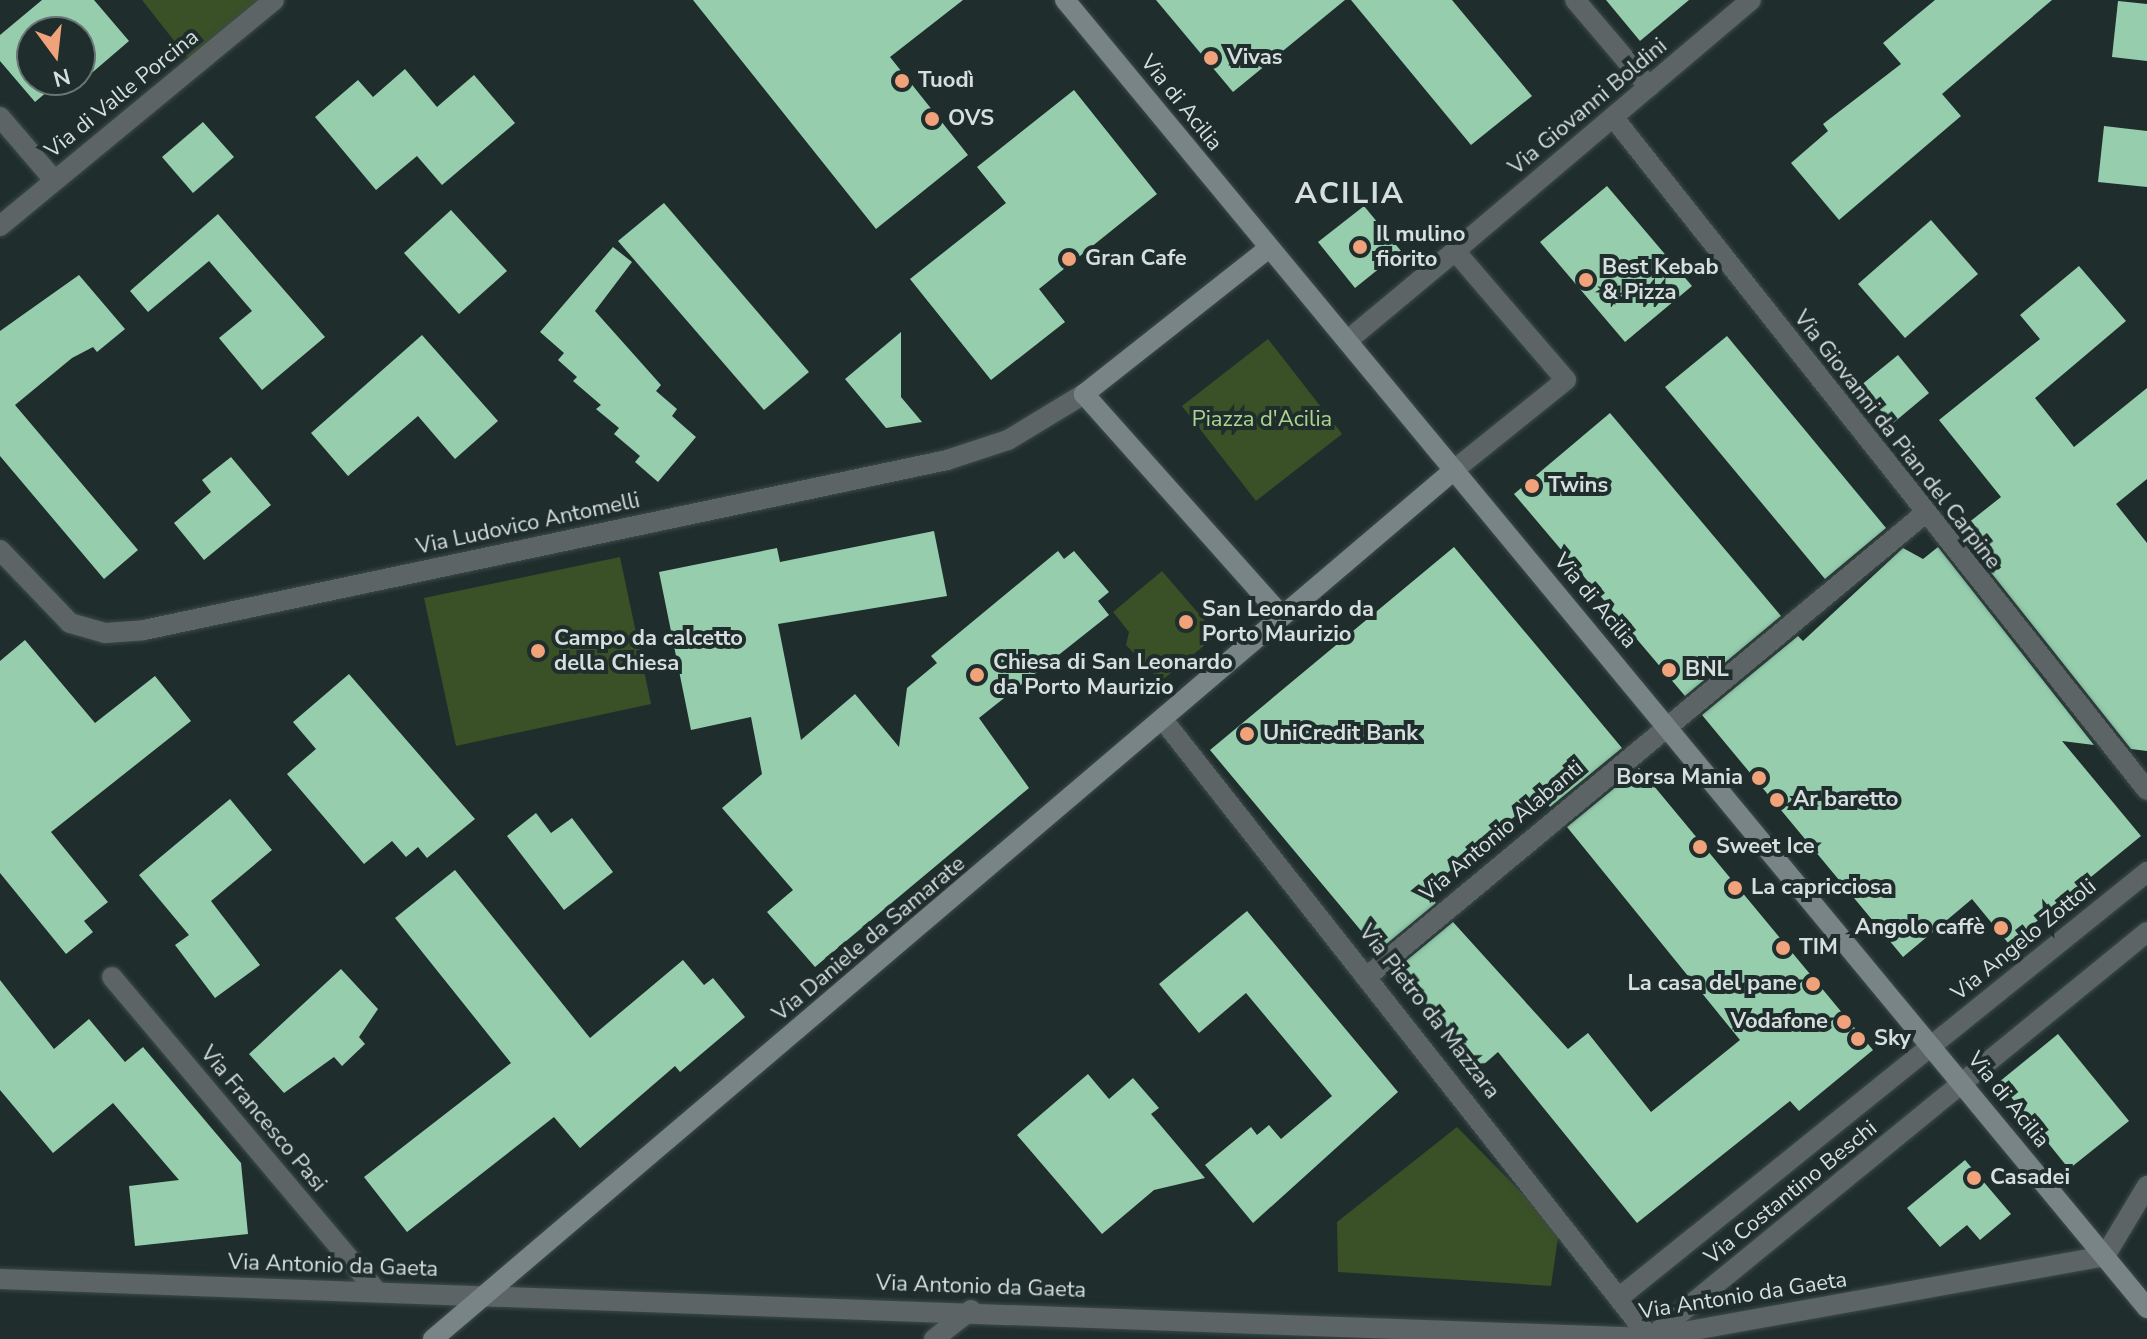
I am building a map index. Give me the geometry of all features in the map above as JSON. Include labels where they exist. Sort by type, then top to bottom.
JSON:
[{"type":"street","name":"Via di Valle Porcina","points":[[0,226],[274,0]]},
{"type":"street","name":"Via di Acilia","points":[[1065,0],[2147,1308]]},
{"type":"street","points":[[1575,0],[1649,87]]},
{"type":"street","name":"Via Giovanni Boldini","points":[[1347,341],[1751,0]]},
{"type":"street","points":[[0,117],[54,180]]},
{"type":"street","name":"Via Giovanni da Pian del Carpine","points":[[1613,117],[1924,514],[2147,790]]},
{"type":"street","points":[[1269,248],[1084,394],[1281,615]]},
{"type":"street","points":[[1454,470],[1566,380],[1455,251]]},
{"type":"street","name":"Via Ludovico Antomelli","points":[[0,550],[70,623],[105,633],[144,630],[947,460],[1008,440],[1084,394]]},
{"type":"street","name":"Via Daniele da Samarate","points":[[433,1339],[1164,721],[1281,615],[1454,470]]},
{"type":"street","name":"Via Antonio Alabanti","points":[[1369,975],[1924,514]]},
{"type":"street","name":"Via Pietro da Mazzara","points":[[1164,721],[1369,975],[1621,1296],[1649,1338]]},
{"type":"street","name":"Via Angelo Zottoli","points":[[1932,1046],[2147,872]]},
{"type":"street","points":[[1963,1084],[2147,932]]},
{"type":"street","name":"Via Francesco Pasi","points":[[112,977],[377,1292]]},
{"type":"street","name":"Via Costantino Beschi","points":[[1621,1296],[1932,1046]]},
{"type":"street","name":"Via Costantino Beschi","points":[[1649,1338],[1963,1084]]},
{"type":"street","points":[[2105,1256],[2147,1186]]},
{"type":"street","name":"Via Antonio da Gaeta","points":[[0,1279],[971,1310],[1649,1338],[1956,1287],[2105,1256]]},
{"type":"street","points":[[934,1339],[971,1310]]},
{"type":"green space","points":[[142,0],[274,0],[194,66]]},
{"type":"green space","name":"Piazza d'Acilia","points":[[1268,339],[1342,434],[1256,501],[1182,406]]},
{"type":"green space","name":"Campo da calcetto della Chiesa","points":[[620,557],[651,704],[456,746],[424,598]]},
{"type":"green space","points":[[1162,571],[1217,635],[1161,681],[1126,645],[1129,632],[1113,612]]},
{"type":"green space","points":[[1457,1127],[1559,1231],[1551,1286],[1338,1272],[1337,1222]]},
{"type":"building","points":[[42,0],[94,0],[129,41],[96,69],[96,16],[23,16]]},
{"type":"building","points":[[693,0],[963,0],[890,57],[968,155],[876,229]]},
{"type":"building","points":[[1156,0],[1345,0],[1233,92]]},
{"type":"building","points":[[1351,0],[1452,0],[1532,96],[1471,145]]},
{"type":"building","points":[[1606,0],[1689,0],[1640,41]]},
{"type":"building","points":[[1935,0],[2052,0],[1942,94],[1961,116],[1839,220],[1791,163],[1828,131],[1823,124],[1901,64],[1883,43]]},
{"type":"building","points":[[2118,1],[2147,4],[2147,61],[2112,57]]},
{"type":"building","points":[[16,22],[16,80],[0,61],[0,35]]},
{"type":"building","points":[[405,69],[437,107],[474,75],[515,123],[442,185],[417,156],[376,190],[315,117],[358,80],[373,97]]},
{"type":"building","points":[[1074,90],[1157,194],[1039,289],[1065,322],[991,380],[910,279],[1006,203],[977,167]]},
{"type":"building","points":[[203,122],[234,157],[193,193],[162,157]]},
{"type":"building","points":[[2104,126],[2147,131],[2147,187],[2098,182]]},
{"type":"building","points":[[1607,186],[1692,286],[1625,342],[1540,242]]},
{"type":"building","points":[[664,203],[809,372],[764,410],[618,241]]},
{"type":"building","name":"Il mulino fiorito","points":[[1364,206],[1401,251],[1355,288],[1318,242]]},
{"type":"building","points":[[451,210],[507,271],[459,314],[404,253]]},
{"type":"building","points":[[218,214],[325,337],[262,390],[219,338],[252,311],[209,261],[148,312],[130,291]]},
{"type":"building","points":[[1931,220],[1978,274],[1905,338],[1858,284]]},
{"type":"building","points":[[613,247],[632,262],[595,311],[661,385],[656,391],[677,409],[672,416],[696,437],[658,482],[635,462],[640,456],[614,434],[619,428],[596,409],[601,405],[573,381],[577,377],[558,360],[564,353],[540,332]]},
{"type":"building","points":[[2079,266],[2126,321],[2035,398],[2074,447],[2147,388],[2147,479],[2116,504],[2147,543],[2147,751],[2131,749],[1958,531],[2001,497],[1939,420],[2040,339],[2020,315]]},
{"type":"building","points":[[79,275],[125,329],[97,352],[93,347],[72,358],[15,405],[138,550],[104,579],[0,456],[0,331]]},
{"type":"building","points":[[901,332],[901,397],[922,422],[886,428],[845,379]]},
{"type":"building","points":[[422,335],[498,421],[455,459],[418,416],[348,476],[311,433]]},
{"type":"building","points":[[1727,336],[1886,528],[1825,579],[1665,387]]},
{"type":"building","points":[[1898,355],[1929,393],[1892,424],[1860,386]]},
{"type":"building","points":[[1610,413],[1781,616],[1685,696],[1514,494]]},
{"type":"building","points":[[231,457],[271,505],[204,560],[174,523],[211,492],[202,480]]},
{"type":"building","points":[[934,531],[947,596],[778,624],[801,740],[855,694],[899,747],[907,688],[937,663],[931,656],[1058,551],[1064,559],[1074,551],[1109,592],[1098,601],[1109,615],[979,718],[1029,788],[815,967],[767,912],[793,890],[722,808],[762,774],[751,717],[691,730],[659,572],[777,548],[780,562]]},
{"type":"building","points":[[1454,547],[1622,748],[1550,807],[1541,796],[1426,892],[1436,903],[1378,951],[1210,750]]},
{"type":"building","points":[[1938,547],[2094,745],[2062,741],[2141,836],[2009,944],[1972,899],[1903,957],[1702,715],[1798,636],[1803,641],[1903,548],[1923,559]]},
{"type":"building","points":[[25,640],[95,723],[155,676],[191,721],[51,832],[108,902],[84,921],[93,932],[66,954],[0,873],[0,661]]},
{"type":"building","points":[[349,674],[475,819],[427,858],[418,847],[406,857],[392,841],[364,864],[287,774],[316,749],[293,722]]},
{"type":"building","points":[[1639,768],[1873,1050],[1799,1111],[1790,1101],[1637,1223],[1498,1052],[1482,1066],[1395,970],[1453,922],[1568,1049],[1588,1033],[1651,1112],[1740,1040],[1567,827]]},
{"type":"building","points":[[230,799],[272,850],[211,901],[260,965],[215,998],[175,945],[189,935],[139,875]]},
{"type":"building","points":[[536,813],[551,833],[572,818],[613,872],[564,910],[507,836]]},
{"type":"building","points":[[455,870],[590,1038],[683,960],[704,985],[713,978],[745,1017],[680,1072],[675,1066],[580,1148],[554,1117],[407,1232],[364,1177],[511,1063],[395,918]]},
{"type":"building","points":[[1247,911],[1398,1092],[1253,1223],[1205,1165],[1251,1127],[1257,1135],[1269,1125],[1281,1139],[1332,1096],[1246,993],[1199,1033],[1159,984]]},
{"type":"building","points":[[341,969],[378,1009],[359,1037],[365,1044],[342,1066],[334,1057],[284,1093],[249,1054]]},
{"type":"building","points":[[0,980],[54,1049],[89,1019],[125,1062],[143,1047],[241,1163],[248,1234],[135,1246],[129,1186],[179,1180],[113,1103],[53,1153],[0,1090]]},
{"type":"building","points":[[2058,1034],[2129,1121],[2069,1169],[1999,1082]]},
{"type":"building","points":[[1088,1074],[1109,1099],[1133,1078],[1159,1108],[1151,1114],[1205,1178],[1154,1190],[1102,1234],[1017,1135]]},
{"type":"building","points":[[1965,1160],[2011,1214],[1980,1240],[1967,1225],[1940,1247],[1907,1208]]},
{"type":"place","name":"Vivas","points":[[1211,58]]},
{"type":"place","name":"Tuodì","points":[[902,81]]},
{"type":"place","name":"OVS","points":[[932,119]]},
{"type":"place","name":"Il mulino fiorito","points":[[1360,247]]},
{"type":"place","name":"Gran Cafe","points":[[1069,259]]},
{"type":"place","name":"Best Kebab & Pizza","points":[[1586,280]]},
{"type":"place","name":"Twins","points":[[1532,486]]},
{"type":"place","name":"San Leonardo da Porto Maurizio","points":[[1186,622]]},
{"type":"place","name":"Campo da calcetto della Chiesa","points":[[538,651]]},
{"type":"place","name":"BNL","points":[[1669,670]]},
{"type":"place","name":"Chiesa di San Leonardo da Porto Maurizio","points":[[977,675]]},
{"type":"place","name":"UniCredit Bank","points":[[1247,734]]},
{"type":"place","name":"Borsa Mania","points":[[1759,778]]},
{"type":"place","name":"Ar baretto","points":[[1777,800]]},
{"type":"place","name":"Sweet Ice","points":[[1700,847]]},
{"type":"place","name":"La capricciosa","points":[[1735,888]]},
{"type":"place","name":"Angolo caffè","points":[[2001,928]]},
{"type":"place","name":"TIM","points":[[1783,948]]},
{"type":"place","name":"La casa del pane","points":[[1813,984]]},
{"type":"place","name":"Vodafone","points":[[1844,1022]]},
{"type":"place","name":"Sky","points":[[1858,1039]]},
{"type":"place","name":"Casadei","points":[[1974,1178]]},
{"type":"district","name":"ACILIA","points":[[1350,194]]}]
